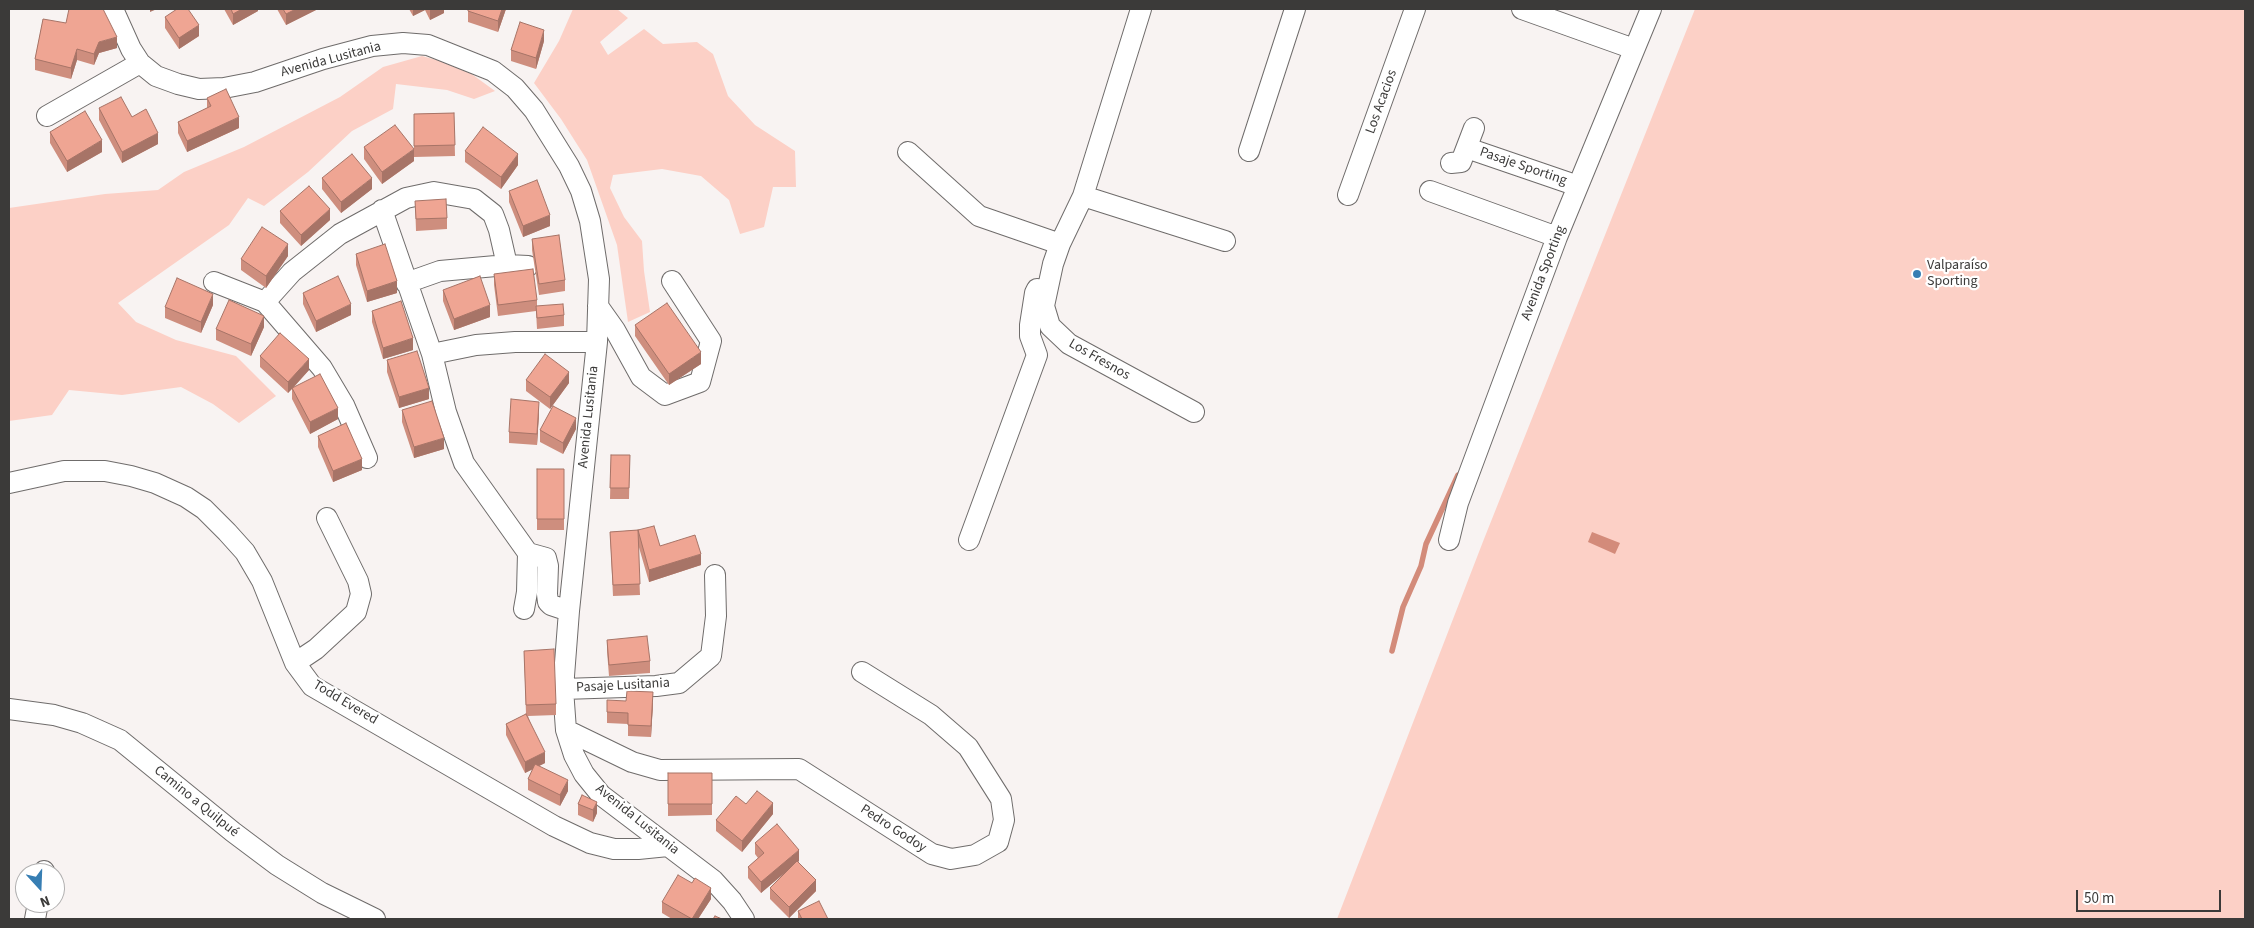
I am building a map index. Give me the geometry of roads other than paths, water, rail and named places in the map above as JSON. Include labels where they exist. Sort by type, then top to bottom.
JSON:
[{"type":"street","name":"Avenida Lusitania","points":[[113,9],[131,49],[140,63],[156,76],[178,84],[199,88],[224,88],[255,82],[323,59],[372,46],[403,42],[428,45],[493,71],[515,88],[534,110],[569,166],[581,191],[590,221],[597,269],[597,342],[569,611],[563,689],[566,730],[574,754],[584,774],[601,795],[713,880],[732,901],[744,919]]},
{"type":"street","name":"Los Fresnos","points":[[1141,9],[1083,196],[1060,244],[1053,264],[1044,306],[1050,326],[1058,336],[1194,412]]},
{"type":"street","points":[[1249,151],[1295,9]]},
{"type":"street","name":"Los Acacios","points":[[1348,195],[1415,9]]},
{"type":"street","points":[[1522,9],[1634,49]]},
{"type":"street","name":"Avenida Sporting","points":[[1449,540],[1458,503],[1557,237],[1651,9]]},
{"type":"street","points":[[47,116],[140,63]]},
{"type":"street","name":"Pasaje Sporting","points":[[1451,163],[1461,162],[1474,128]]},
{"type":"street","name":"Pasaje Sporting","points":[[1467,148],[1578,186]]},
{"type":"street","points":[[908,152],[979,216],[1060,244]]},
{"type":"street","points":[[1430,191],[1557,237]]},
{"type":"street","points":[[265,302],[292,272],[340,234],[406,198],[434,192],[474,199],[493,214],[499,230],[507,265]]},
{"type":"street","points":[[1083,196],[1225,241]]},
{"type":"street","points":[[382,210],[432,354],[446,412],[464,463],[528,553],[527,592],[524,609]]},
{"type":"street","points":[[969,540],[1037,355],[1030,336],[1035,293],[1053,264]]},
{"type":"street","points":[[406,283],[440,271],[507,265],[528,266]]},
{"type":"street","points":[[598,306],[615,330],[641,377],[665,395],[700,382],[712,341],[672,281]]},
{"type":"street","points":[[214,282],[265,302],[322,368],[344,406],[367,458]]},
{"type":"street","points":[[432,354],[485,344],[597,342]]},
{"type":"street","name":"Todd Evered","points":[[9,483],[64,471],[106,471],[147,481],[186,497],[204,509],[245,552],[262,581],[295,663],[312,686],[554,826],[590,843],[614,849],[638,850],[668,846]]},
{"type":"street","points":[[295,663],[316,648],[356,612],[361,594],[358,581],[327,518]]},
{"type":"street","points":[[528,553],[546,558],[548,566],[548,602],[551,605],[569,611]]},
{"type":"street","name":"Pasaje Lusitania","points":[[563,689],[656,686],[679,683],[711,656],[716,616],[715,575]]},
{"type":"street","name":"Pedro Godoy","points":[[566,730],[632,762],[660,770],[799,769],[932,854],[952,859],[975,855],[998,842],[1004,820],[1002,799],[968,747],[931,715],[862,672]]},
{"type":"street","name":"Camino a Quilpué","points":[[9,709],[54,715],[72,720],[120,740],[233,832],[278,865],[322,893],[375,919]]},
{"type":"waterway","points":[[1392,651],[1403,607],[1421,566],[1426,544],[1458,475]]},
{"type":"place","name":"Valparaíso Sporting","points":[[1917,274]]}]
